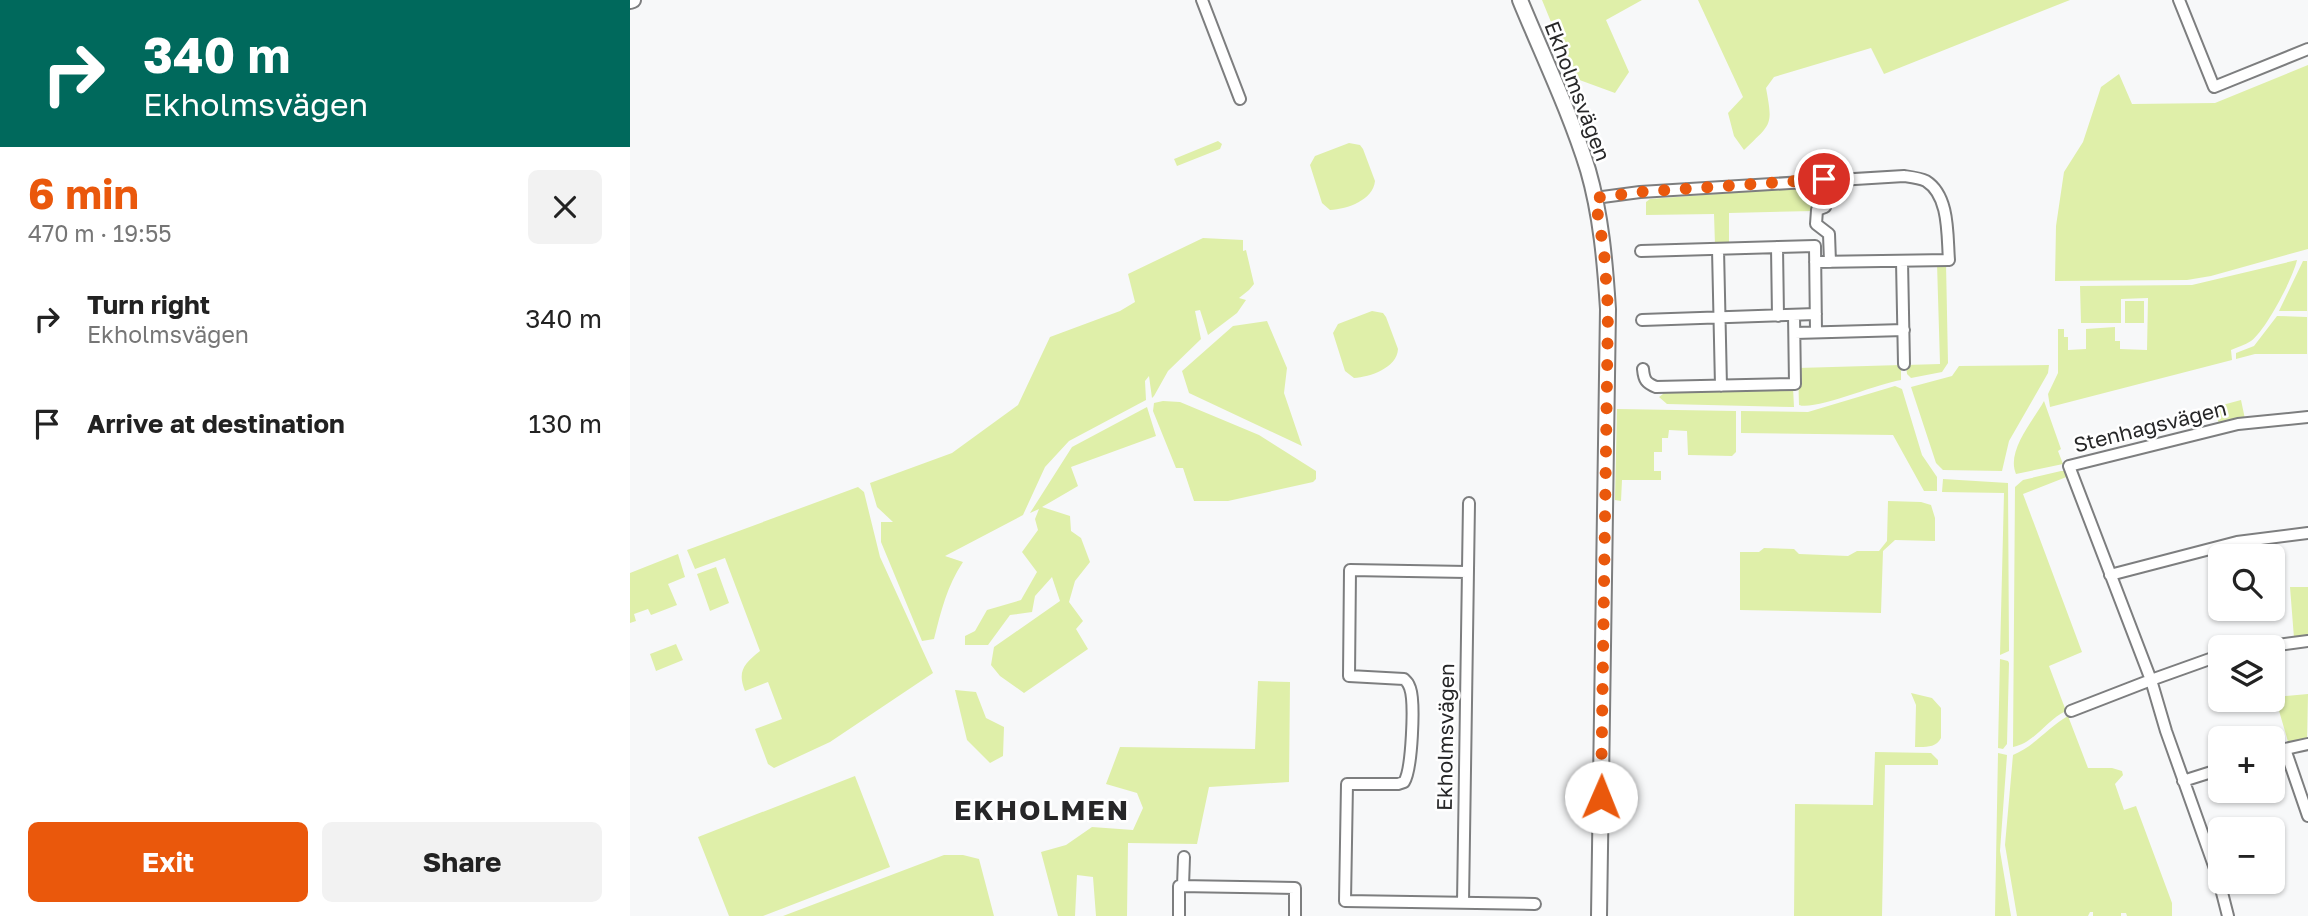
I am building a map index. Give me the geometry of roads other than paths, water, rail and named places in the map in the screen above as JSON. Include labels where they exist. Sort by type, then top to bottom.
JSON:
[{"type":"street","points":[[1202,0],[1240,99]]},
{"type":"street","name":"Ekholmsvägen","points":[[1520,0],[1570,119],[1595,198],[1604,251],[1608,309],[1599,916]]},
{"type":"street","points":[[2179,0],[2214,87],[2308,49]]},
{"type":"street","points":[[1595,198],[1640,192],[1904,176],[1924,180],[1938,192],[1945,217],[1949,260],[1815,262]]},
{"type":"street","points":[[1825,206],[1818,210],[1816,224],[1829,234],[1830,262]]},
{"type":"street","points":[[1641,251],[1815,246],[1816,332]]},
{"type":"street","points":[[1777,247],[1778,316]]},
{"type":"street","points":[[1718,249],[1721,386]]},
{"type":"street","points":[[1902,261],[1904,365]]},
{"type":"street","points":[[1642,320],[1816,314]]},
{"type":"street","points":[[1643,369],[1644,379],[1656,387],[1795,384],[1794,315]]},
{"type":"street","points":[[1795,333],[1904,330]]},
{"type":"street","name":"Stenhagsvägen","points":[[2110,575],[2069,466],[2238,424],[2308,416]]},
{"type":"street","name":"Ekholmsvägen","points":[[1463,903],[1469,503]]},
{"type":"street","points":[[2228,916],[2218,877],[2183,781],[2151,680],[2110,575],[2237,542],[2308,533]]},
{"type":"street","name":"Ekholmsvägen","points":[[1467,572],[1350,570],[1349,676],[1404,679],[1411,691],[1411,732],[1410,766],[1404,782],[1347,784],[1345,901],[1535,904]]},
{"type":"street","points":[[2285,644],[2308,641]]},
{"type":"street","points":[[2071,711],[2208,660]]},
{"type":"street","points":[[2308,744],[2285,749],[2308,816]]},
{"type":"street","points":[[2183,781],[2208,773]]},
{"type":"street","points":[[1183,886],[1184,857]]},
{"type":"street","points":[[1179,916],[1179,886],[1183,886],[1295,888],[1295,916]]},
{"type":"district","name":"EKHOLMEN","points":[[1042,809]]}]
